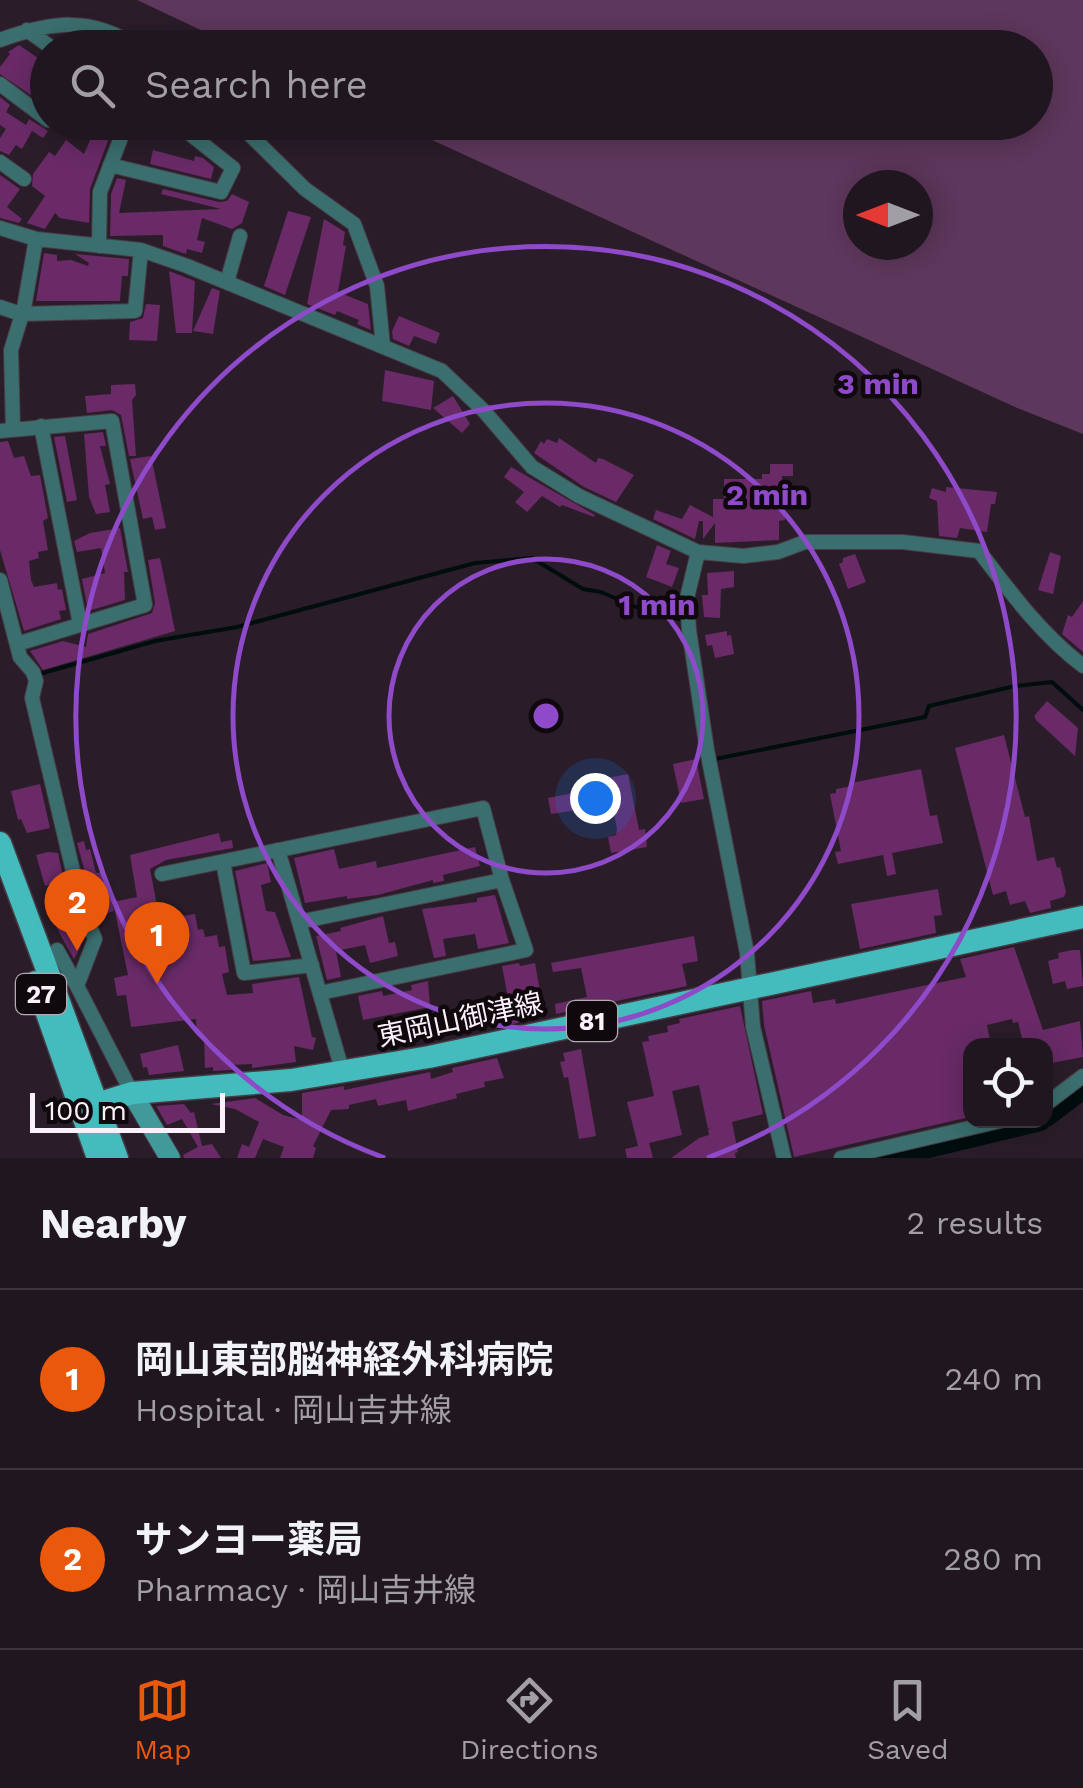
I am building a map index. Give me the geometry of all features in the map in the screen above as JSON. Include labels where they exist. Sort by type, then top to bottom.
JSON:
[{"type":"main road","name":"27","points":[[0,843],[90,1106],[98,1158]]},
{"type":"main road","name":"27","points":[[0,880],[90,1106],[118,1158]]},
{"type":"main road","name":"東岡山御津線","points":[[90,1106],[132,1093],[343,1074],[1083,917]]},
{"type":"street","points":[[0,40],[26,30],[68,22],[96,30]]},
{"type":"street","points":[[26,30],[30,33]]},
{"type":"street","points":[[0,84],[30,107]]},
{"type":"street","points":[[100,246],[100,192],[120,140]]},
{"type":"street","points":[[110,165],[221,192],[232,168],[197,140]]},
{"type":"street","points":[[256,140],[305,188],[354,224],[378,286],[383,346]]},
{"type":"street","points":[[0,162],[24,180]]},
{"type":"street","points":[[0,228],[36,239],[141,250],[442,371],[484,410],[532,468],[579,496],[698,552],[743,556],[778,552],[805,542],[902,542],[980,551],[1036,624],[1083,666]]},
{"type":"street","points":[[227,282],[240,236]]},
{"type":"street","points":[[16,644],[145,605],[112,421],[7,430],[11,350],[36,239]]},
{"type":"street","points":[[0,307],[22,314],[135,311],[141,250]]},
{"type":"street","points":[[41,426],[80,624]]},
{"type":"street","points":[[698,552],[687,598],[689,630],[747,953],[753,1027],[784,1158]]},
{"type":"street","points":[[0,580],[20,658],[36,681],[32,698],[81,905],[95,939],[77,986]]},
{"type":"street","points":[[162,874],[484,808],[502,880],[526,950],[320,994]]},
{"type":"street","points":[[278,850],[343,1074]]},
{"type":"street","points":[[222,862],[244,973],[312,966]]},
{"type":"street","points":[[299,922],[502,880]]},
{"type":"street","points":[[56,950],[170,1158]]},
{"type":"street","points":[[1053,1099],[1083,1076]]},
{"type":"street","points":[[847,1157],[970,1128]]},
{"type":"shaded area","points":[[137,0],[1083,0],[1083,434],[1015,407],[432,140],[1053,140],[1053,30],[201,30]]},
{"type":"building","points":[[19,45],[30,53],[30,94],[0,74],[8,52]]},
{"type":"building","points":[[0,97],[10,105],[6,112],[26,125],[30,120],[30,135],[22,149],[16,145],[9,155],[0,151],[0,138],[6,129],[0,125]]},
{"type":"building","points":[[66,140],[84,154],[90,140],[108,140],[90,189],[89,223],[60,218],[55,213],[45,229],[27,223],[45,196],[32,186],[33,174],[49,152],[55,156]]},
{"type":"building","points":[[153,150],[194,161],[195,156],[203,158],[214,167],[211,179],[150,164]]},
{"type":"building","points":[[0,175],[20,189],[7,207],[22,219],[19,223],[0,218]]},
{"type":"building","points":[[117,178],[126,180],[119,213],[221,209],[161,194],[163,189],[219,202],[227,201],[232,194],[249,202],[242,223],[232,229],[202,218],[197,240],[205,242],[202,253],[187,249],[186,254],[163,246],[163,235],[110,236],[111,194]]},
{"type":"building","points":[[288,211],[311,217],[285,295],[264,286]]},
{"type":"building","points":[[324,219],[345,232],[338,292],[368,304],[371,330],[337,311],[335,315],[307,304]]},
{"type":"building","points":[[44,253],[57,255],[57,261],[71,260],[88,266],[75,254],[129,259],[128,276],[122,276],[120,301],[36,301]]},
{"type":"building","points":[[169,271],[195,281],[192,333],[176,333]]},
{"type":"building","points":[[212,288],[220,291],[213,334],[193,331]]},
{"type":"building","points":[[146,304],[160,305],[157,341],[129,340],[130,322],[143,318]]},
{"type":"building","points":[[399,316],[440,333],[436,344],[414,336],[409,346],[393,339]]},
{"type":"building","points":[[385,370],[434,381],[431,410],[382,401]]},
{"type":"building","points":[[135,384],[136,395],[132,400],[136,456],[129,456],[121,415],[112,410],[87,413],[85,396],[111,394],[111,385]]},
{"type":"building","points":[[453,396],[470,424],[462,433],[433,408]]},
{"type":"building","points":[[103,432],[106,446],[100,446],[110,484],[105,485],[110,512],[96,514],[89,497],[84,434]]},
{"type":"building","points":[[65,436],[77,500],[67,502],[54,437]]},
{"type":"building","points":[[559,438],[596,463],[598,458],[603,459],[634,475],[616,502],[584,487],[534,453],[541,441],[557,443]]},
{"type":"building","points":[[8,441],[14,458],[24,456],[31,476],[40,475],[48,518],[43,521],[48,550],[38,552],[39,558],[29,561],[31,580],[34,587],[57,583],[66,610],[59,611],[61,619],[24,631],[0,550],[0,442]]},
{"type":"building","points":[[151,456],[166,528],[155,530],[152,517],[143,519],[130,459]]},
{"type":"building","points":[[770,464],[793,464],[793,476],[782,476],[781,510],[784,509],[785,520],[779,521],[779,540],[715,543],[715,523],[703,539],[703,521],[699,521],[695,539],[653,519],[656,510],[682,519],[690,505],[713,517],[713,499],[724,499],[724,479],[762,479],[762,474],[770,474]]},
{"type":"building","points":[[511,467],[594,517],[560,507],[542,496],[527,512],[515,502],[524,492],[504,477]]},
{"type":"building","points":[[946,487],[997,492],[987,532],[960,528],[957,538],[939,536],[937,501],[929,498],[932,488],[946,492]]},
{"type":"building","points":[[120,528],[128,572],[124,572],[125,600],[88,611],[82,579],[105,573],[101,548],[77,552],[74,541],[90,533]]},
{"type":"building","points":[[657,545],[671,551],[666,564],[679,568],[672,587],[646,577]]},
{"type":"building","points":[[1050,552],[1061,556],[1053,594],[1038,590]]},
{"type":"building","points":[[855,554],[866,582],[848,589],[839,564]]},
{"type":"building","points":[[160,558],[175,631],[43,670],[30,651],[63,641],[86,647],[88,634],[152,613],[155,603],[148,560]]},
{"type":"building","points":[[734,571],[734,587],[721,589],[720,618],[704,617],[702,595],[708,595],[707,573]]},
{"type":"building","points":[[1083,601],[1083,652],[1062,634],[1068,615],[1072,617]]},
{"type":"building","points":[[727,631],[734,654],[715,658],[705,635]]},
{"type":"building","points":[[1047,701],[1078,728],[1075,756],[1034,716]]},
{"type":"building","points":[[1004,735],[1025,817],[1029,816],[1037,861],[1054,857],[1066,892],[1064,897],[1050,901],[1051,908],[1030,913],[1025,901],[1010,905],[1006,891],[993,895],[955,748]]},
{"type":"building","points":[[696,759],[704,799],[681,803],[673,764]]},
{"type":"building","points":[[921,769],[930,816],[937,815],[943,843],[892,853],[896,874],[887,876],[883,855],[838,864],[835,852],[841,851],[830,794],[852,786],[851,783]]},
{"type":"building","points":[[628,774],[639,830],[645,829],[647,847],[611,853],[608,837],[616,835],[617,829],[612,805],[551,814],[548,798],[608,786],[607,778]]},
{"type":"building","points":[[40,784],[50,828],[27,833],[21,819],[18,820],[11,791]]},
{"type":"building","points":[[219,833],[221,842],[232,840],[233,848],[166,860],[150,869],[158,911],[161,910],[163,919],[195,914],[198,930],[203,929],[205,937],[217,935],[219,947],[225,946],[229,972],[222,974],[227,995],[253,993],[252,984],[299,977],[312,1037],[316,1038],[313,1050],[294,1046],[296,1062],[252,1068],[252,1064],[231,1065],[232,1070],[213,1071],[213,1067],[205,1068],[204,1036],[197,1036],[196,1019],[131,1027],[126,995],[117,996],[114,978],[128,975],[113,902],[137,897],[130,855]]},
{"type":"building","points":[[84,841],[96,873],[106,876],[114,911],[97,916],[77,843]]},
{"type":"building","points":[[475,847],[480,866],[443,875],[444,881],[433,880],[378,895],[305,903],[294,858],[334,849],[339,869],[376,861],[377,868]]},
{"type":"building","points":[[58,853],[64,881],[45,886],[36,855]]},
{"type":"building","points":[[267,863],[271,882],[261,885],[266,911],[275,912],[291,957],[253,961],[235,871]]},
{"type":"building","points":[[938,889],[942,915],[934,916],[936,933],[860,949],[851,904]]},
{"type":"building","points":[[495,895],[509,943],[478,949],[475,934],[443,939],[446,956],[434,958],[422,909],[477,902],[477,898]]},
{"type":"building","points":[[72,911],[81,934],[76,937],[81,946],[74,959],[51,918]]},
{"type":"building","points":[[383,916],[389,943],[395,942],[398,956],[370,963],[365,945],[336,951],[341,977],[327,980],[316,936]]},
{"type":"building","points":[[694,936],[698,961],[682,964],[687,986],[556,1014],[555,1004],[587,997],[581,968],[553,972],[551,963]]},
{"type":"building","points":[[1014,947],[1043,1030],[1080,1021],[1083,1057],[1053,1063],[1053,1038],[1022,1038],[1018,1022],[1013,1023],[1012,1019],[987,1025],[989,1038],[963,1038],[963,1119],[794,1157],[762,1001],[811,991],[813,1003],[835,999],[836,1004],[966,977],[960,959]]},
{"type":"building","points":[[1080,950],[1083,986],[1067,989],[1065,981],[1053,984],[1048,961],[1059,958],[1058,953]]},
{"type":"building","points":[[535,963],[542,1002],[522,1007],[518,1023],[501,1026],[497,1000],[508,998],[502,966]]},
{"type":"building","points":[[428,981],[430,1007],[363,1020],[358,996],[412,990],[411,985]]},
{"type":"building","points":[[740,1006],[763,1114],[732,1122],[736,1158],[671,1158],[709,1135],[712,1127],[708,1129],[699,1085],[672,1091],[682,1135],[649,1143],[653,1158],[627,1158],[625,1149],[638,1146],[627,1102],[654,1096],[642,1042],[649,1041],[648,1036],[668,1032],[667,1026],[680,1023],[679,1019]]},
{"type":"building","points":[[178,1045],[184,1071],[149,1075],[147,1067],[143,1068],[140,1054]]},
{"type":"building","points":[[581,1049],[596,1136],[579,1139],[568,1077],[564,1078],[560,1062],[565,1061],[563,1053]]},
{"type":"building","points":[[497,1058],[504,1078],[484,1082],[485,1087],[456,1094],[457,1098],[408,1111],[406,1100],[378,1106],[376,1099],[349,1105],[349,1109],[331,1110],[313,1146],[313,1158],[280,1158],[284,1147],[263,1139],[255,1158],[237,1158],[242,1144],[249,1147],[259,1122],[235,1109],[211,1104],[255,1098],[283,1115],[302,1120],[302,1093],[344,1086],[344,1090],[430,1072],[431,1079],[453,1072],[452,1068]]},
{"type":"building","points":[[184,1104],[194,1112],[202,1146],[212,1144],[221,1158],[184,1158],[198,1147],[182,1119],[167,1125],[156,1106]]},
{"type":"waterway","points":[[36,675],[155,641],[237,627],[475,563],[532,558],[583,589],[683,620]]},
{"type":"waterway","points":[[715,759],[925,717],[929,706],[1015,686],[1052,682],[1083,710]]},
{"type":"waterway","points":[[1053,1111],[1083,1088]]},
{"type":"waterway","points":[[883,1158],[1007,1128]]},
{"type":"place","name":"サンヨー薬局","points":[[77,951]]},
{"type":"place","name":"岡山東部脳神経外科病院","points":[[157,984]]}]
